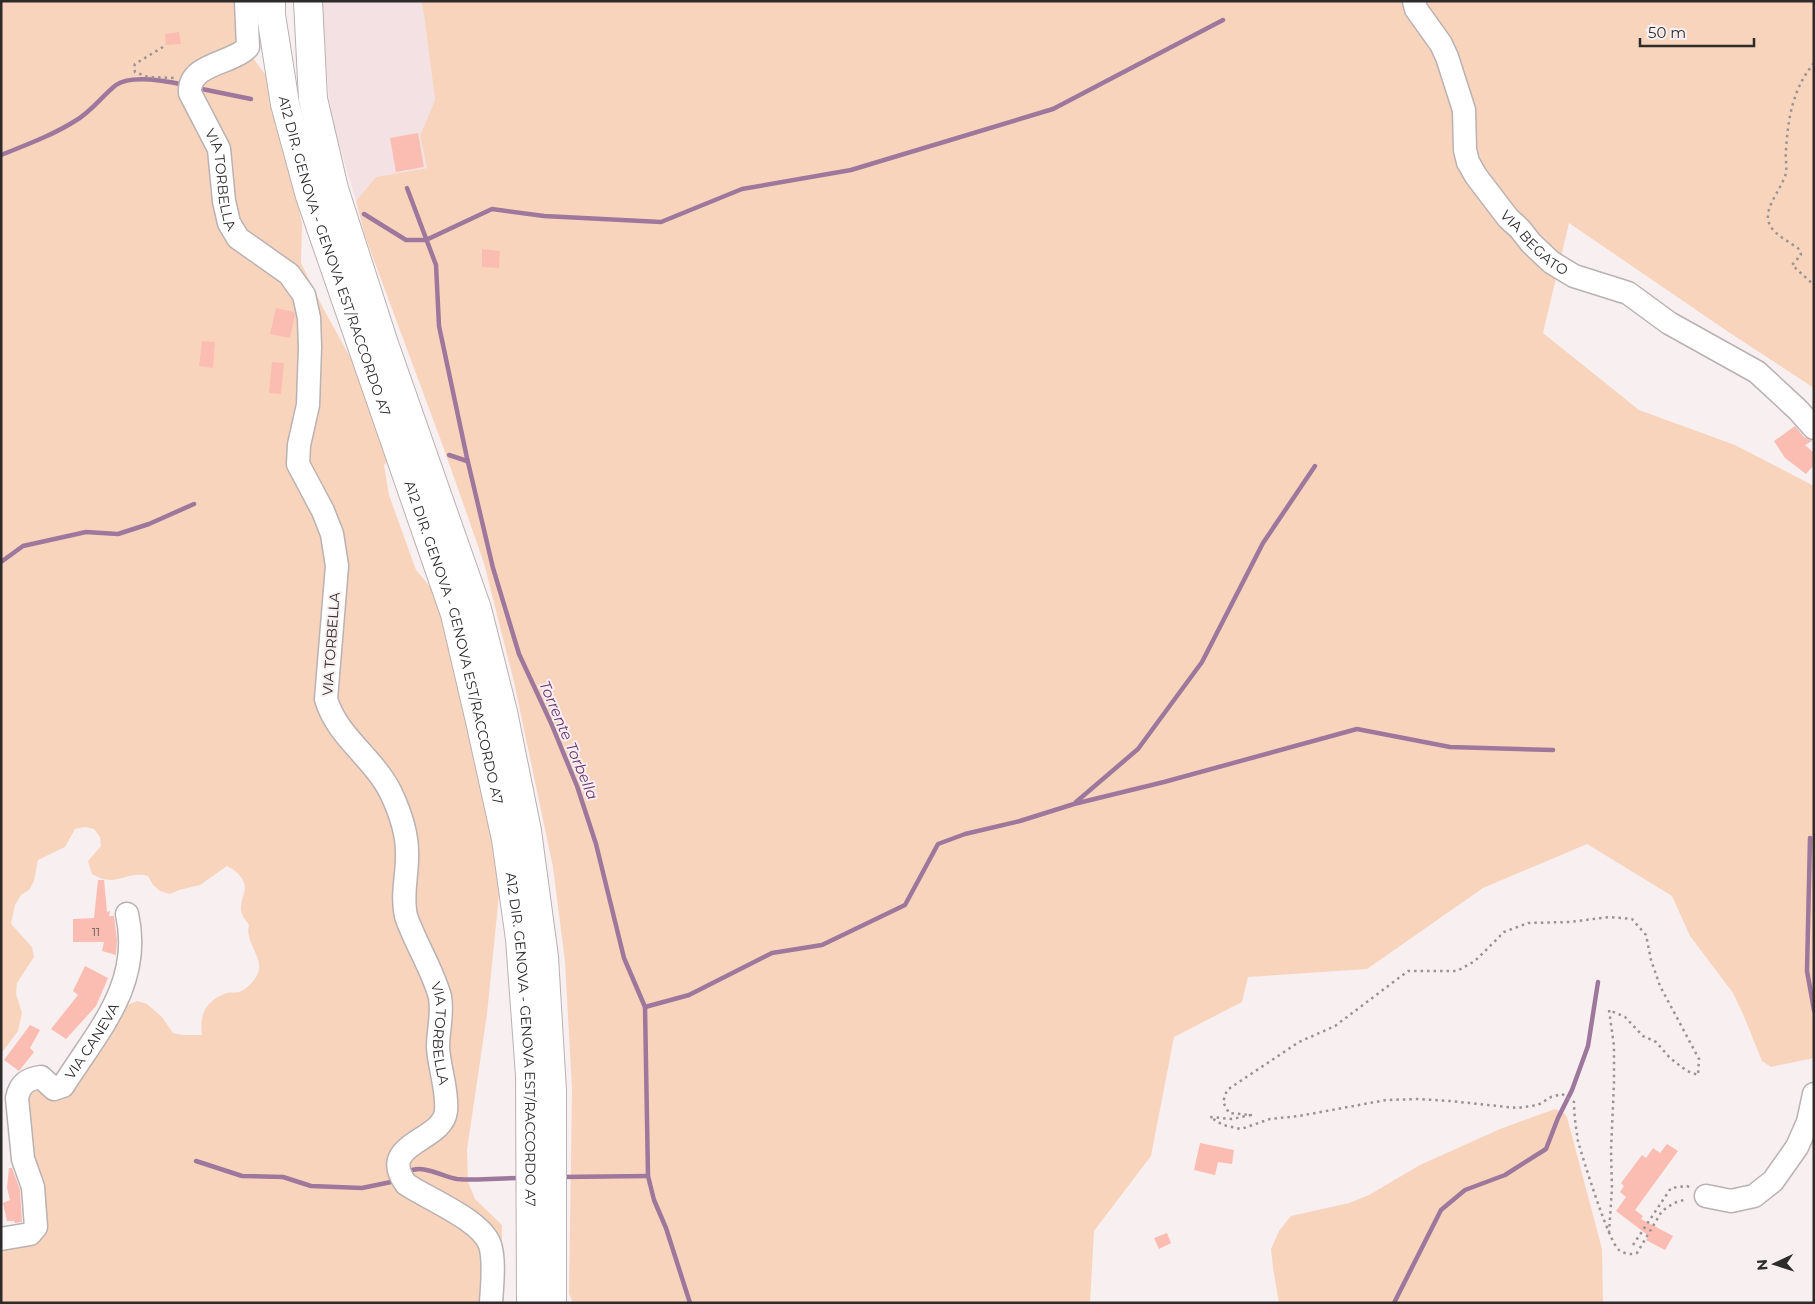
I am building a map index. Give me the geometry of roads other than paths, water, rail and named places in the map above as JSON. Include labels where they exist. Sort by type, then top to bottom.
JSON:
[{"type":"highway","name":"A12 DIR. GENOVA - GENOVA EST/RACCORDO A7","points":[[271,1],[271,15],[286,104],[310,196],[454,614],[506,839],[520,939],[530,1075],[531,1303]]},
{"type":"highway","points":[[308,1],[313,99],[334,188],[384,344],[477,609],[503,712],[527,831],[544,957],[551,1081],[552,1303]]},
{"type":"street","name":"VIA TORBELLA","points":[[246,1],[248,47],[239,54],[204,69],[191,84],[190,93],[218,148],[224,201],[229,223],[238,238],[289,274],[304,295],[309,318],[310,357],[308,405],[299,445],[298,464],[323,511],[332,534],[337,566],[326,699],[328,708],[338,726],[372,763],[385,781],[399,813],[407,851],[404,905],[406,916],[440,998],[441,1014],[438,1046],[446,1111],[442,1122],[430,1134],[406,1148],[400,1161],[399,1169],[406,1184],[452,1210],[482,1232],[488,1239],[492,1252],[491,1303]]},
{"type":"street","name":"VIA BEGATO","points":[[1414,1],[1416,9],[1441,44],[1447,57],[1464,110],[1465,150],[1468,162],[1497,204],[1531,243],[1551,262],[1574,276],[1628,293],[1669,323],[1757,372],[1798,410],[1814,428]]},
{"type":"street","name":"VIA CANEVA","points":[[1,1239],[30,1234],[36,1227],[33,1187],[23,1160],[17,1098],[18,1091],[21,1085],[31,1078],[41,1076],[54,1089],[63,1086],[106,1022],[117,1002],[130,953],[131,929],[128,914]]},
{"type":"street","points":[[1706,1196],[1731,1201],[1754,1196],[1774,1181],[1797,1147],[1808,1122],[1814,1094]]},
{"type":"waterway","points":[[364,214],[406,240],[426,240],[492,209],[544,216],[661,222],[742,189],[851,170],[1053,109],[1223,20]]},
{"type":"waterway","points":[[1,155],[30,144],[67,126],[86,113],[116,85],[123,82],[150,79],[185,85]]},
{"type":"waterway","points":[[197,88],[251,99]]},
{"type":"waterway","name":"Torrente Torbella","points":[[407,188],[436,265],[439,326],[493,568],[519,654],[551,723],[577,786],[596,844],[624,958],[645,1007],[648,1176],[654,1200],[666,1228],[690,1303]]},
{"type":"waterway","points":[[449,455],[467,461]]},
{"type":"waterway","points":[[1076,802],[1138,749],[1202,662],[1263,543],[1315,466]]},
{"type":"waterway","points":[[1,562],[23,546],[86,532],[118,534],[149,524],[194,504]]},
{"type":"waterway","points":[[645,1007],[689,995],[772,953],[822,945],[905,905],[938,844],[965,834],[1020,821],[1074,804],[1164,782],[1357,729],[1450,747],[1553,750]]},
{"type":"waterway","points":[[1810,838],[1807,971],[1814,1010]]},
{"type":"waterway","points":[[1394,1303],[1441,1210],[1465,1190],[1505,1175],[1546,1149],[1558,1118],[1572,1090],[1588,1046],[1598,982]]},
{"type":"waterway","points":[[196,1161],[242,1176],[283,1177],[311,1186],[362,1188],[391,1182],[397,1178]]},
{"type":"waterway","points":[[408,1172],[420,1169],[465,1180],[521,1178]]},
{"type":"waterway","points":[[561,1177],[648,1176]]}]
